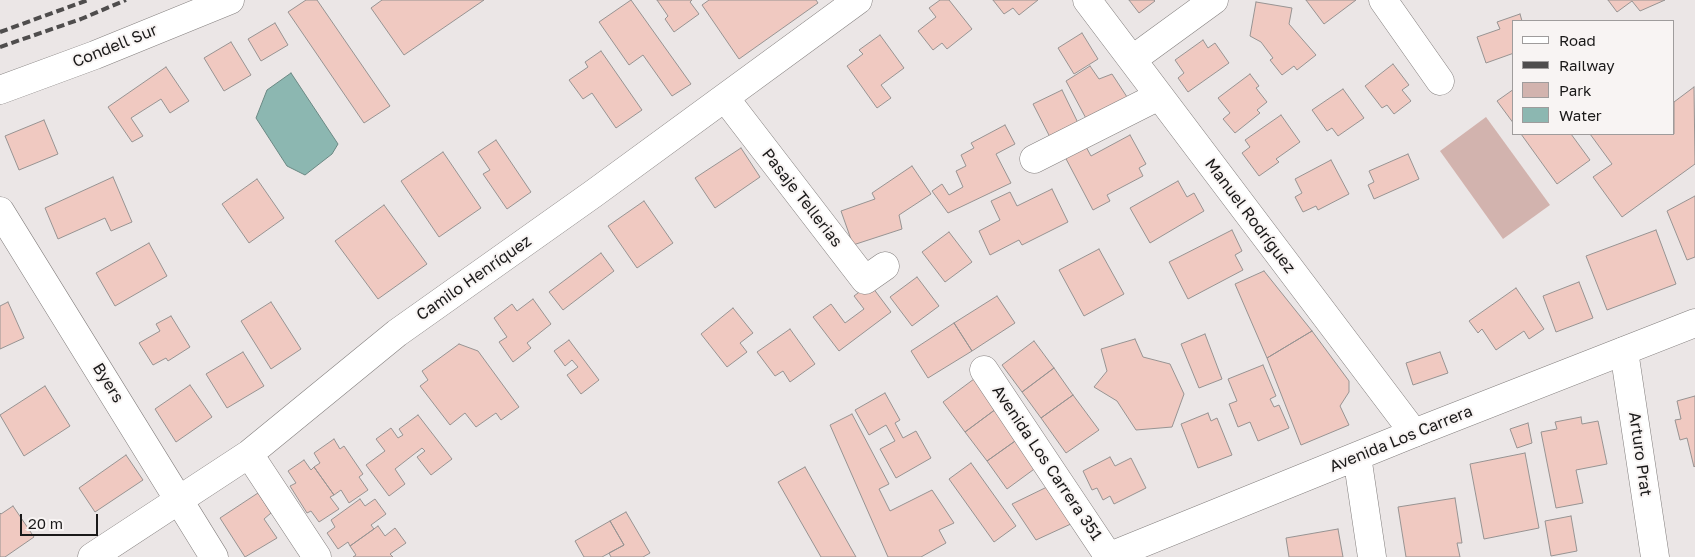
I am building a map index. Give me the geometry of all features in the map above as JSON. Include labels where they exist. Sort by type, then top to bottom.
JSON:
[{"type":"street","name":"Condell Sur","points":[[0,90],[95,55],[230,0]]},
{"type":"street","name":"Camilo Henríquez","points":[[92,557],[249,454],[397,333],[725,98],[858,0]]},
{"type":"street","name":"Manuel Rodríguez","points":[[1087,0],[1133,58],[1159,96],[1414,432]]},
{"type":"street","points":[[1133,58],[1214,0]]},
{"type":"street","points":[[1383,0],[1440,81]]},
{"type":"street","points":[[1034,159],[1159,96]]},
{"type":"street","name":"Pasaje Tellerias","points":[[725,98],[865,280],[885,266]]},
{"type":"street","name":"Byers","points":[[0,211],[214,557]]},
{"type":"street","name":"Avenida Los Carrera","points":[[1108,557],[1414,432],[1695,323]]},
{"type":"street","name":"Arturo Prat","points":[[1624,351],[1655,557]]},
{"type":"street","name":"Avenida Los Carrera 351","points":[[984,370],[1108,557]]},
{"type":"street","points":[[249,454],[317,557]]},
{"type":"street","points":[[1357,456],[1372,557]]},
{"type":"green space","points":[[1486,117],[1550,205],[1503,239],[1440,151]]},
{"type":"water","points":[[291,73],[338,144],[332,154],[305,175],[287,166],[256,118],[267,90]]},
{"type":"building","points":[[306,0],[317,0],[390,106],[364,123],[288,12]]},
{"type":"building","points":[[382,0],[484,0],[404,55],[371,8]]},
{"type":"building","points":[[631,0],[691,84],[672,96],[643,55],[629,65],[599,22]]},
{"type":"building","points":[[657,0],[692,0],[690,2],[699,14],[674,32],[665,19],[668,16]]},
{"type":"building","points":[[709,0],[816,0],[818,3],[739,59],[702,5]]},
{"type":"building","points":[[940,0],[949,0],[972,29],[947,49],[942,43],[933,50],[918,31],[936,17],[929,8]]},
{"type":"building","points":[[993,0],[1038,0],[1019,15],[1013,8],[1004,14]]},
{"type":"building","points":[[1129,0],[1154,0],[1155,1],[1139,13]]},
{"type":"building","points":[[1306,0],[1356,0],[1324,24]]},
{"type":"building","points":[[1608,0],[1665,0],[1640,11],[1632,1],[1617,12]]},
{"type":"building","points":[[1256,2],[1292,8],[1289,24],[1316,55],[1297,70],[1294,66],[1282,75],[1270,60],[1273,58],[1261,42],[1250,36]]},
{"type":"building","points":[[1520,14],[1522,20],[1512,20],[1512,54],[1486,63],[1477,37],[1500,29],[1497,22]]},
{"type":"building","points":[[275,23],[288,45],[261,61],[248,39]]},
{"type":"building","points":[[1082,33],[1098,59],[1074,74],[1058,48]]},
{"type":"building","points":[[880,35],[904,68],[881,85],[891,98],[877,108],[847,66],[863,54],[859,50]]},
{"type":"building","points":[[1203,40],[1208,48],[1215,43],[1229,63],[1188,92],[1178,78],[1184,73],[1175,60]]},
{"type":"building","points":[[231,42],[251,75],[224,91],[204,58]]},
{"type":"building","points":[[601,51],[642,110],[616,128],[592,93],[583,99],[569,80],[588,67],[585,62]]},
{"type":"building","points":[[1393,64],[1409,85],[1402,90],[1411,101],[1394,114],[1387,105],[1382,108],[1365,86]]},
{"type":"building","points":[[1090,66],[1099,79],[1112,74],[1129,100],[1089,124],[1066,81]]},
{"type":"building","points":[[166,67],[189,101],[170,113],[161,99],[131,118],[143,136],[132,142],[108,107]]},
{"type":"building","points":[[1250,74],[1259,86],[1256,88],[1267,102],[1257,110],[1260,113],[1235,133],[1223,119],[1230,113],[1218,98]]},
{"type":"building","points":[[1694,87],[1695,164],[1622,217],[1593,177],[1612,164],[1591,135],[1675,135],[1675,101]]},
{"type":"building","points":[[1343,89],[1364,118],[1338,136],[1332,128],[1327,131],[1312,110]]},
{"type":"building","points":[[1062,90],[1080,127],[1052,141],[1033,104]]},
{"type":"building","points":[[1512,90],[1512,121],[1497,101]]},
{"type":"building","points":[[1281,115],[1300,142],[1276,159],[1279,162],[1259,176],[1242,153],[1250,147],[1245,140]]},
{"type":"building","points":[[44,120],[58,154],[19,170],[5,136]]},
{"type":"building","points":[[1005,125],[1015,144],[996,154],[1011,183],[948,213],[932,191],[942,184],[949,195],[963,187],[956,171],[966,166],[961,155],[974,148],[971,143]]},
{"type":"building","points":[[1130,135],[1146,164],[1139,168],[1143,176],[1107,195],[1110,201],[1093,210],[1064,155],[1085,145],[1091,156]]},
{"type":"building","points":[[1522,135],[1572,135],[1590,160],[1557,184]]},
{"type":"building","points":[[496,140],[531,192],[507,209],[483,174],[490,170],[478,152]]},
{"type":"building","points":[[741,148],[760,177],[715,208],[695,178]]},
{"type":"building","points":[[443,152],[481,208],[439,237],[401,181]]},
{"type":"building","points":[[1408,154],[1419,179],[1374,199],[1368,185],[1374,182],[1369,171]]},
{"type":"building","points":[[1331,160],[1349,194],[1318,210],[1316,206],[1303,212],[1295,197],[1302,193],[1295,179]]},
{"type":"building","points":[[912,166],[931,194],[899,215],[902,229],[853,245],[841,211],[875,199],[872,193]]},
{"type":"building","points":[[113,177],[132,222],[111,231],[105,218],[58,239],[45,208]]},
{"type":"building","points":[[257,179],[284,218],[249,243],[222,204]]},
{"type":"building","points":[[1178,181],[1187,197],[1194,193],[1204,211],[1150,243],[1130,208]]},
{"type":"building","points":[[1052,189],[1068,222],[1022,245],[1019,240],[990,255],[979,231],[1000,220],[991,201],[1010,192],[1017,206]]},
{"type":"building","points":[[1695,196],[1695,257],[1687,260],[1667,211]]},
{"type":"building","points":[[644,201],[673,243],[637,268],[608,226]]},
{"type":"building","points":[[384,205],[427,264],[378,299],[335,241]]},
{"type":"building","points":[[1232,230],[1242,251],[1235,255],[1243,270],[1188,299],[1169,262]]},
{"type":"building","points":[[1656,230],[1676,284],[1607,310],[1586,256]]},
{"type":"building","points":[[949,232],[972,262],[945,282],[922,252]]},
{"type":"building","points":[[149,243],[167,276],[115,306],[96,273]]},
{"type":"building","points":[[1099,249],[1124,294],[1084,316],[1059,270]]},
{"type":"building","points":[[601,253],[614,271],[563,310],[549,292]]},
{"type":"building","points":[[1264,271],[1312,331],[1267,358],[1235,284]]},
{"type":"building","points":[[917,277],[939,306],[912,326],[890,297]]},
{"type":"building","points":[[1579,282],[1593,318],[1556,332],[1543,296]]},
{"type":"building","points":[[870,284],[891,312],[839,351],[813,317],[831,304],[845,323],[864,309],[854,296]]},
{"type":"building","points":[[1516,288],[1544,329],[1529,339],[1524,331],[1496,350],[1482,329],[1478,333],[1469,321]]},
{"type":"building","points":[[997,296],[1015,323],[972,351],[954,323]]},
{"type":"building","points":[[533,299],[551,324],[527,343],[531,348],[513,362],[499,342],[507,337],[494,318],[512,304],[517,311]]},
{"type":"building","points":[[8,302],[24,338],[0,349],[0,306]]},
{"type":"building","points":[[271,302],[301,349],[271,369],[241,321]]},
{"type":"building","points":[[733,308],[753,333],[740,343],[747,352],[727,367],[701,334]]},
{"type":"building","points":[[171,316],[190,347],[168,361],[166,358],[153,365],[139,343],[160,331],[156,324]]},
{"type":"building","points":[[954,323],[972,351],[928,378],[911,351]]},
{"type":"building","points":[[790,329],[815,364],[790,382],[783,371],[775,376],[757,352]]},
{"type":"building","points":[[1312,331],[1349,381],[1349,392],[1340,406],[1349,425],[1301,445],[1267,358]]},
{"type":"building","points":[[1205,334],[1222,379],[1199,388],[1181,344]]},
{"type":"building","points":[[1135,339],[1143,357],[1170,364],[1184,394],[1172,427],[1136,430],[1117,401],[1094,387],[1107,371],[1101,349]]},
{"type":"building","points":[[569,340],[599,380],[581,394],[567,375],[578,367],[572,360],[565,366],[554,351]]},
{"type":"building","points":[[1034,341],[1054,368],[1022,392],[1002,365]]},
{"type":"building","points":[[459,344],[478,351],[519,407],[501,420],[496,413],[476,427],[465,413],[450,425],[420,386],[428,380],[422,371]]},
{"type":"building","points":[[243,352],[264,386],[227,408],[206,374]]},
{"type":"building","points":[[1440,352],[1448,373],[1413,385],[1406,363]]},
{"type":"building","points":[[1263,365],[1276,396],[1270,399],[1274,407],[1279,405],[1289,428],[1258,441],[1250,422],[1238,427],[1229,404],[1237,401],[1228,379]]},
{"type":"building","points":[[1054,368],[1073,395],[1041,418],[1022,392]]},
{"type":"building","points":[[974,379],[996,409],[965,432],[943,402]]},
{"type":"building","points":[[190,385],[212,417],[176,442],[155,409]]},
{"type":"building","points":[[45,386],[70,426],[24,456],[0,415]]},
{"type":"building","points":[[885,393],[900,420],[895,423],[903,438],[916,431],[931,458],[896,478],[880,449],[895,441],[886,425],[869,435],[855,410]]},
{"type":"building","points":[[1073,395],[1099,430],[1066,453],[1041,418]]},
{"type":"building","points":[[1695,396],[1694,467],[1687,438],[1680,440],[1675,420],[1681,419],[1677,401]]},
{"type":"building","points":[[996,409],[1018,439],[987,461],[965,432]]},
{"type":"building","points":[[1208,413],[1211,421],[1217,418],[1232,455],[1198,468],[1181,424]]},
{"type":"building","points":[[852,414],[889,484],[879,489],[890,511],[932,490],[954,523],[939,530],[946,543],[921,557],[888,557],[830,425]]},
{"type":"building","points":[[418,415],[452,459],[431,475],[417,457],[425,451],[422,448],[395,469],[405,484],[389,496],[366,465],[385,451],[376,439],[391,428],[398,438],[403,435],[399,429]]},
{"type":"building","points":[[1581,417],[1582,424],[1598,421],[1607,464],[1576,470],[1583,503],[1556,508],[1541,432],[1557,429],[1555,422]]},
{"type":"building","points":[[1528,423],[1532,443],[1517,448],[1510,429]]},
{"type":"building","points":[[334,439],[340,449],[344,446],[363,474],[359,477],[368,490],[349,503],[341,490],[334,495],[314,467],[320,463],[314,453]]},
{"type":"building","points":[[1018,439],[1037,467],[1007,489],[987,461]]},
{"type":"building","points":[[1525,453],[1539,528],[1484,539],[1470,464]]},
{"type":"building","points":[[126,455],[143,480],[95,512],[79,488]]},
{"type":"building","points":[[1110,457],[1115,466],[1131,458],[1146,488],[1114,504],[1110,496],[1103,500],[1097,488],[1092,490],[1083,471]]},
{"type":"building","points":[[304,460],[311,470],[314,467],[334,495],[330,497],[339,509],[319,522],[311,511],[307,513],[290,486],[296,483],[288,471]]},
{"type":"building","points":[[971,463],[1016,526],[994,542],[949,479]]},
{"type":"building","points":[[805,467],[856,557],[821,557],[778,482]]},
{"type":"building","points":[[1049,486],[1073,523],[1036,540],[1012,504]]},
{"type":"building","points":[[258,493],[271,513],[264,519],[277,538],[245,557],[220,518]]},
{"type":"building","points":[[1455,498],[1462,543],[1457,543],[1460,557],[1406,557],[1398,507]]},
{"type":"building","points":[[360,499],[365,506],[375,499],[386,514],[371,525],[374,529],[350,546],[348,542],[338,549],[327,533],[335,527],[331,520]]},
{"type":"building","points":[[13,506],[34,537],[5,557],[0,557],[0,513]]},
{"type":"building","points":[[626,512],[650,553],[643,557],[611,557],[609,553],[624,545],[610,521]]},
{"type":"building","points":[[1571,516],[1577,551],[1551,556],[1545,521]]},
{"type":"building","points":[[610,521],[624,545],[602,557],[584,557],[575,541]]},
{"type":"building","points":[[378,526],[385,536],[395,528],[406,543],[390,554],[393,557],[353,557],[356,555],[350,546]]},
{"type":"building","points":[[1338,529],[1343,557],[1289,557],[1286,538]]},
{"type":"railway","points":[[0,32],[88,0]]},
{"type":"railway","points":[[0,47],[81,19],[126,0]]}]
